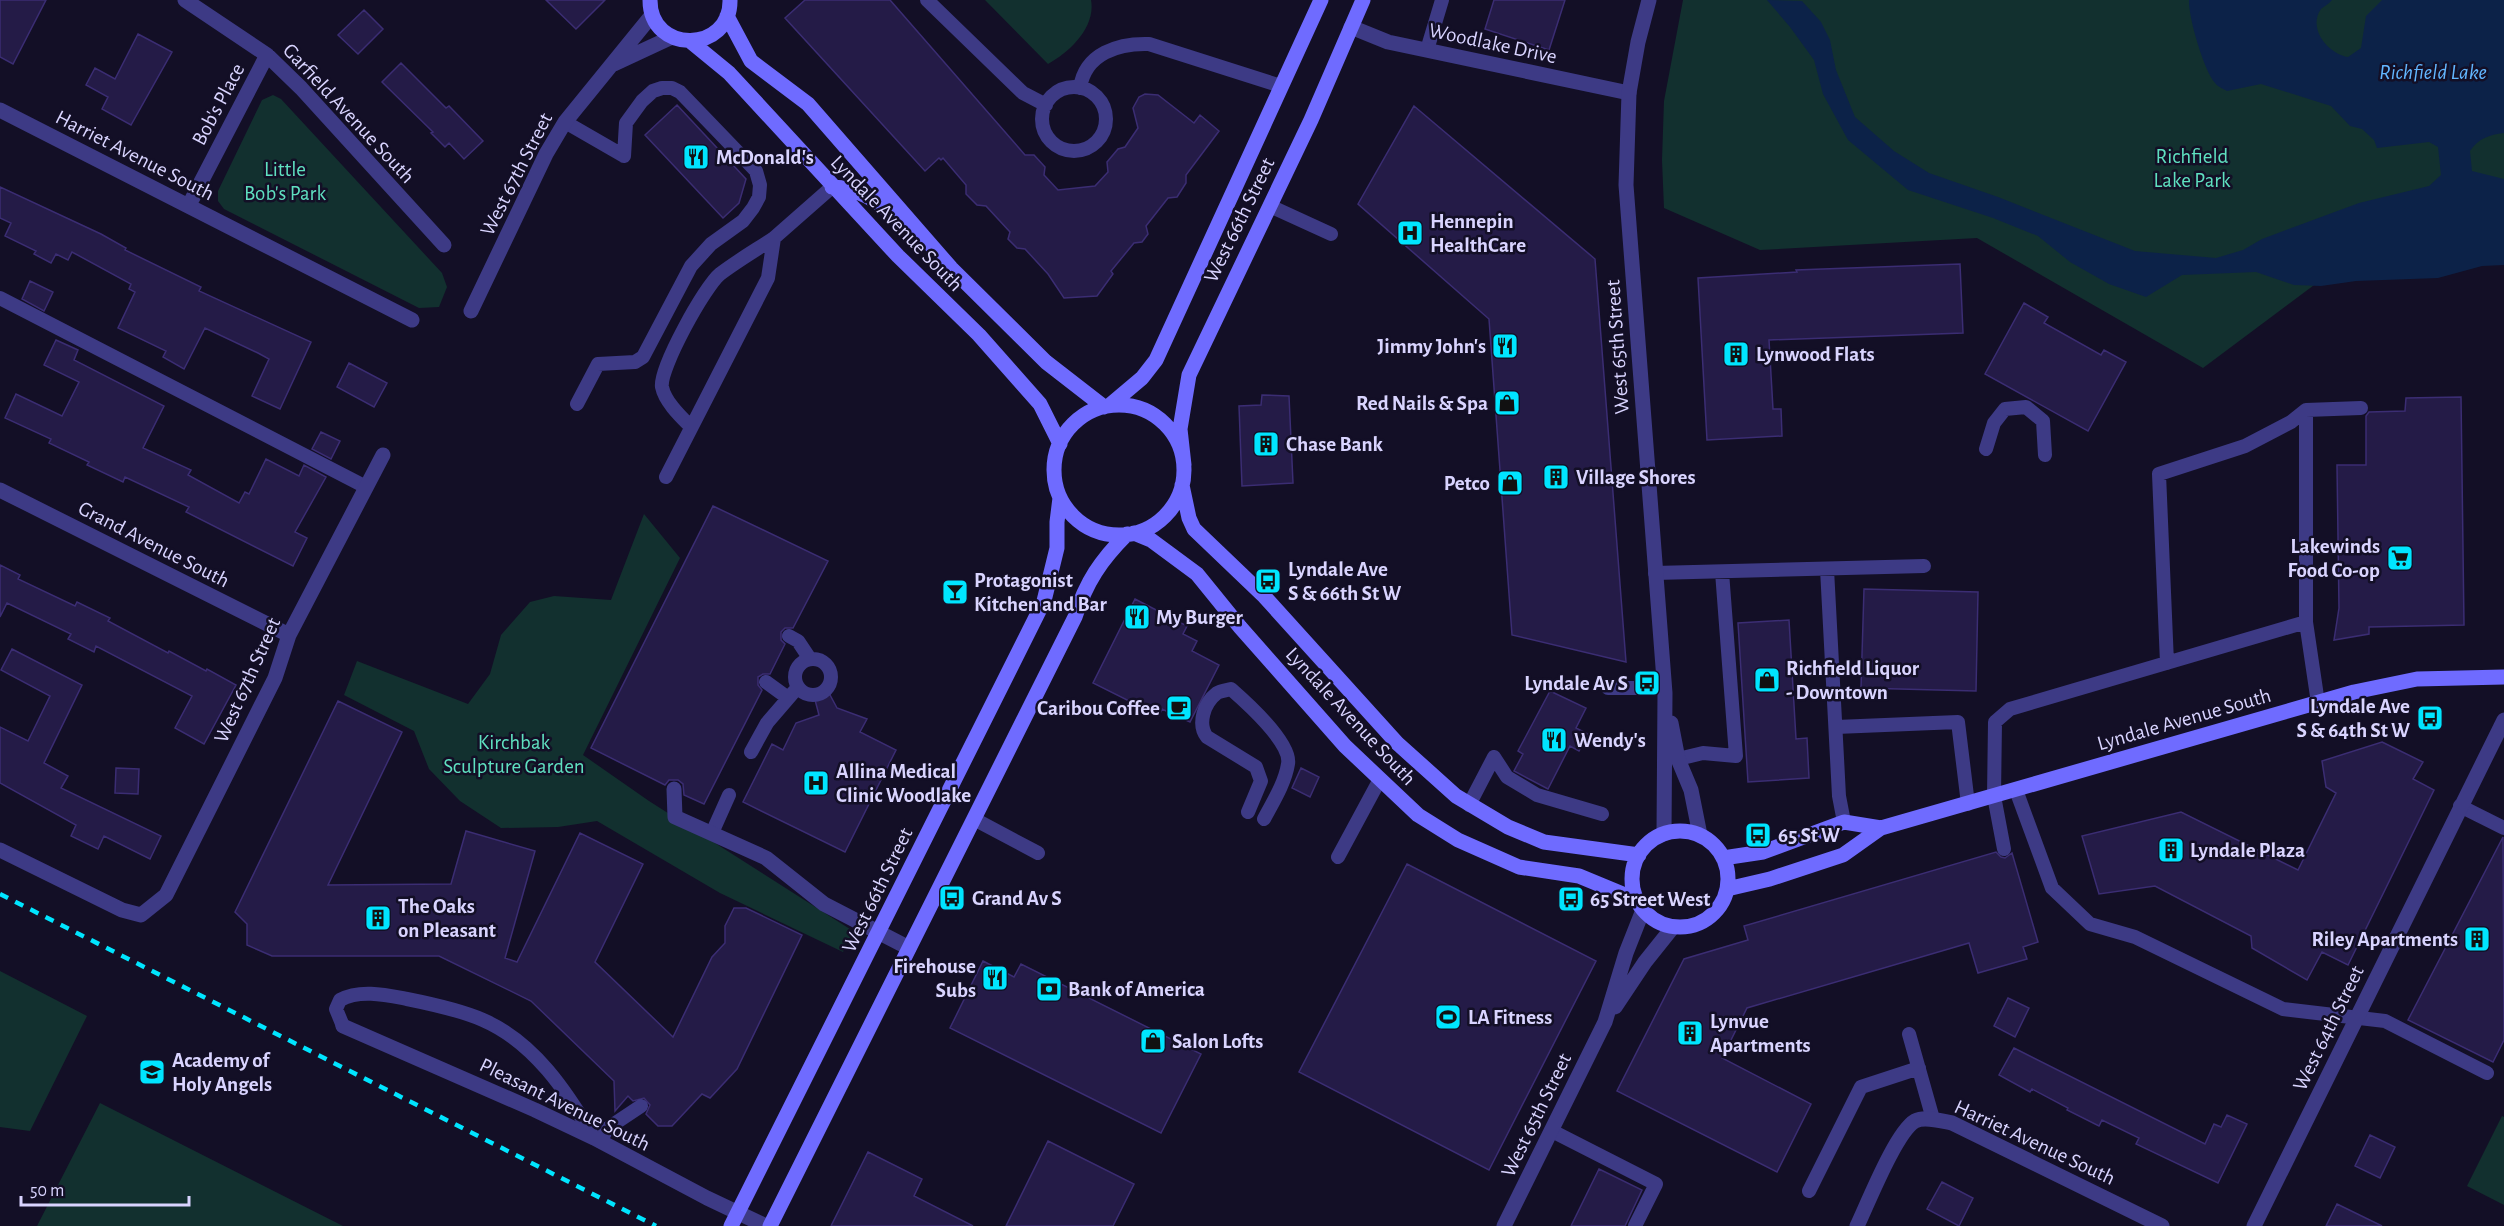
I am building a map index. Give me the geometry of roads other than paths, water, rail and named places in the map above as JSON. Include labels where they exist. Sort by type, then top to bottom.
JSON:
[{"type":"main road","points":[[690,41],[712,34],[721,26],[727,16],[730,0]]},
{"type":"main road","name":"West 66th Street","points":[[1107,406],[1142,378],[1156,360],[1321,0]]},
{"type":"main road","name":"West 66th Street","points":[[1184,465],[1180,429],[1189,375],[1270,206],[1363,0]]},
{"type":"main road","points":[[651,7],[657,24],[672,37]]},
{"type":"main road","name":"Lyndale Avenue South","points":[[727,16],[751,61],[808,104],[951,268],[1046,362],[1107,406]]},
{"type":"main road","name":"Lyndale Avenue South","points":[[672,37],[690,41],[729,73],[832,187],[979,335],[1040,404],[1060,444]]},
{"type":"main road","points":[[832,187],[849,188],[860,192],[929,241]]},
{"type":"main road","points":[[1107,406],[1131,406],[1152,413],[1168,426],[1179,444],[1184,465],[1182,485],[1176,502],[1165,516],[1151,527],[1131,534],[1113,535],[1088,527],[1067,509],[1060,498],[1055,480],[1055,462],[1060,444],[1073,424],[1093,411],[1107,406]]},
{"type":"main road","name":"Lyndale Avenue South","points":[[1182,485],[1189,518],[1194,529],[1263,595],[1397,743],[1448,789],[1469,805],[1508,827],[1544,842],[1639,855]]},
{"type":"main road","name":"West 66th Street","points":[[735,1219],[1044,601],[1057,548],[1060,498]]},
{"type":"main road","points":[[768,1226],[1075,617],[1080,600],[1099,563],[1131,534]]},
{"type":"main road","name":"Lyndale Avenue South","points":[[1131,534],[1151,540],[1197,574],[1240,627],[1345,746],[1379,781],[1418,815],[1481,852],[1519,867],[1579,876],[1640,905],[1651,918],[1672,927]]},
{"type":"main road","name":"Lyndale Avenue South","points":[[1727,889],[1770,879],[1843,855],[1881,828],[2318,703],[2417,679],[2504,677]]},
{"type":"main road","name":"Lyndale Avenue South","points":[[1723,858],[1763,852],[1844,822],[1881,828]]},
{"type":"main road","points":[[1640,905],[1632,885],[1633,869],[1645,846],[1664,834],[1688,832],[1700,835],[1717,848],[1723,858],[1728,873],[1727,889],[1722,902],[1713,914],[1687,927],[1672,927]]},
{"type":"street","name":"Garfield Avenue South","points":[[185,0],[267,55],[301,88],[444,245]]},
{"type":"street","name":"West 65th Street","points":[[1649,0],[1638,42],[1629,93],[1626,185],[1664,689],[1664,834]]},
{"type":"street","name":"West 67th Street","points":[[471,311],[546,154],[565,122],[611,65],[651,7]]},
{"type":"street","name":"Woodlake Drive","points":[[1351,27],[1388,42],[1629,93]]},
{"type":"street","name":"West 67th Street","points":[[611,65],[672,37]]},
{"type":"street","name":"Bob's Place","points":[[189,205],[267,55]]},
{"type":"street","name":"Harriet Avenue South","points":[[0,110],[412,320]]},
{"type":"street","name":"West 67th Street","points":[[0,850],[122,910],[141,915],[166,895],[275,678],[288,635],[383,455]]},
{"type":"street","name":"Grand Avenue South","points":[[0,490],[288,635]]},
{"type":"street","name":"West 65th Street","points":[[1664,689],[1678,759],[1691,790],[1700,835]]},
{"type":"street","name":"West 64th Street","points":[[2254,1226],[2504,720]]},
{"type":"street","points":[[674,789],[675,817],[766,858],[824,903],[909,948]]},
{"type":"street","name":"West 65th Street","points":[[1605,1022],[1640,905]]},
{"type":"street","name":"West 65th Street","points":[[1504,1226],[1605,1022],[1645,962],[1672,927]]},
{"type":"street","name":"Pleasant Avenue South","points":[[343,1026],[597,1140],[707,1198],[735,1219],[768,1226]]},
{"type":"street","name":"Harriet Avenue South","points":[[1857,1226],[1897,1143],[1907,1128],[1917,1120],[1933,1119],[1952,1123],[2162,1226]]},
{"type":"lane","points":[[927,0],[1023,93],[1046,105]]},
{"type":"lane","points":[[1427,50],[1442,0]]},
{"type":"lane","points":[[1080,88],[1082,75],[1104,52],[1128,44],[1149,44],[1281,86]]},
{"type":"lane","points":[[565,122],[624,156],[626,123],[642,101],[653,91],[672,88],[680,92],[756,171],[760,185],[759,197],[743,221],[711,244],[691,266],[644,357],[635,362],[598,364],[577,404]]},
{"type":"lane","points":[[1080,88],[1098,98],[1106,117],[1101,136],[1094,144],[1084,149],[1063,149],[1054,144],[1047,136],[1043,126],[1042,115],[1046,105],[1060,90],[1080,88]]},
{"type":"lane","points":[[691,427],[676,413],[662,388],[664,369],[705,291],[719,275],[774,238],[832,187]]},
{"type":"lane","points":[[1270,206],[1331,234]]},
{"type":"lane","points":[[666,477],[768,278],[774,238]]},
{"type":"lane","points":[[0,298],[366,487]]},
{"type":"lane","points":[[1986,449],[1994,423],[2005,410],[2026,407],[2043,421],[2045,456]]},
{"type":"lane","points":[[2167,663],[2159,474],[2244,447],[2291,422],[2306,410],[2361,408]]},
{"type":"lane","points":[[2306,410],[2306,622],[2318,703]]},
{"type":"lane","points":[[1655,573],[1924,566]]},
{"type":"lane","points":[[1827,569],[1839,796],[1844,822]]},
{"type":"lane","points":[[1678,759],[1703,753],[1736,756],[1722,573]]},
{"type":"lane","points":[[2004,849],[1995,796],[1995,722],[2010,709],[2306,622]]},
{"type":"lane","points":[[789,636],[798,641],[810,659]]},
{"type":"lane","points":[[810,659],[821,661],[826,665],[831,676],[830,682],[823,691],[813,695],[807,694],[798,687],[795,682],[796,670],[800,665],[810,659]]},
{"type":"lane","points":[[766,682],[788,698]]},
{"type":"lane","points":[[751,752],[767,723],[798,687]]},
{"type":"lane","points":[[1608,688],[1664,689]]},
{"type":"lane","points":[[1248,812],[1261,781],[1256,767],[1207,736],[1202,730],[1207,705],[1218,692],[1231,689],[1248,704],[1287,749],[1289,763],[1264,819]]},
{"type":"lane","points":[[1836,727],[1958,722],[1968,804]]},
{"type":"lane","points":[[1469,805],[1494,757],[1507,777],[1538,795],[1602,814]]},
{"type":"lane","points":[[1338,857],[1379,781]]},
{"type":"lane","points":[[2016,790],[2052,888],[2090,924],[2135,937],[2283,1009],[2385,1022],[2487,1073]]},
{"type":"lane","points":[[712,833],[729,795]]},
{"type":"lane","points":[[2460,806],[2504,828]]},
{"type":"lane","points":[[974,819],[1038,853]]},
{"type":"lane","points":[[343,1026],[336,1009],[340,1000],[350,995],[393,996],[483,1020],[507,1034],[558,1081],[597,1140],[608,1128],[641,1106]]},
{"type":"lane","points":[[1909,1034],[1933,1119]]},
{"type":"lane","points":[[1809,1191],[1861,1087],[1919,1068]]},
{"type":"lane","points":[[1552,1131],[1656,1184],[1635,1226]]},
{"type":"water","name":"Richfield Lake","points":[[1767,0],[1802,1],[1821,22],[1830,40],[1836,70],[1855,117],[1894,151],[1929,173],[1998,197],[2135,251],[2216,258],[2243,250],[2262,239],[2359,203],[2429,186],[2441,175],[2438,147],[2429,142],[2377,148],[2374,140],[2362,129],[2350,126],[2331,106],[2261,84],[2227,91],[2218,86],[2211,77],[2202,56],[2191,18],[2189,0],[2332,0],[2321,9],[2317,17],[2318,32],[2327,46],[2348,57],[2361,48],[2366,16],[2382,0],[2504,0],[2504,133],[2485,138],[2470,151],[2472,171],[2504,179],[2504,265],[2482,266],[2438,278],[2356,281],[2321,286],[2294,285],[2256,272],[2182,275],[2146,297],[2109,284],[2070,262],[2038,236],[1993,218],[1908,190],[1848,140],[1823,94],[1814,60]]},
{"type":"railway","points":[[0,894],[656,1226]]},
{"type":"place","name":"McDonald's","points":[[696,157]]},
{"type":"place","name":"Hennepin HealthCare","points":[[1410,233]]},
{"type":"place","name":"Jimmy John's","points":[[1505,346]]},
{"type":"place","name":"Lynwood Flats","points":[[1736,354]]},
{"type":"place","name":"Red Nails & Spa","points":[[1507,403]]},
{"type":"place","name":"Chase Bank","points":[[1266,444]]},
{"type":"place","name":"Village Shores","points":[[1556,477]]},
{"type":"place","name":"Petco","points":[[1510,483]]},
{"type":"place","name":"Lakewinds Food Co-op","points":[[2400,558]]},
{"type":"place","name":"Lyndale Ave S & 66th St W","points":[[1268,581]]},
{"type":"place","name":"Protagonist Kitchen and Bar","points":[[955,592]]},
{"type":"place","name":"My Burger","points":[[1137,617]]},
{"type":"place","name":"Richfield Liquor - Downtown","points":[[1767,680]]},
{"type":"place","name":"Lyndale Av S","points":[[1647,683]]},
{"type":"place","name":"Caribou Coffee","points":[[1179,708]]},
{"type":"place","name":"Lyndale Ave S & 64th St W","points":[[2430,718]]},
{"type":"place","name":"Wendy's","points":[[1554,740]]},
{"type":"place","name":"Allina Medical Clinic Woodlake","points":[[816,783]]},
{"type":"place","name":"65 St W","points":[[1758,835]]},
{"type":"place","name":"Lyndale Plaza","points":[[2171,850]]},
{"type":"place","name":"Grand Av S","points":[[952,898]]},
{"type":"place","name":"65 Street West","points":[[1571,899]]},
{"type":"place","name":"The Oaks on Pleasant","points":[[378,918]]},
{"type":"place","name":"Riley Apartments","points":[[2477,939]]},
{"type":"place","name":"Firehouse Subs","points":[[995,978]]},
{"type":"place","name":"Bank of America","points":[[1049,989]]},
{"type":"place","name":"LA Fitness","points":[[1448,1017]]},
{"type":"place","name":"Lynvue Apartments","points":[[1690,1033]]},
{"type":"place","name":"Salon Lofts","points":[[1153,1041]]},
{"type":"place","name":"Academy of Holy Angels","points":[[152,1072]]},
{"type":"park label","name":"Richfield Lake Park","points":[[2192,168]]},
{"type":"park label","name":"Little Bob's Park","points":[[285,181]]},
{"type":"park label","name":"Kirchbak Sculpture Garden","points":[[514,754]]}]
